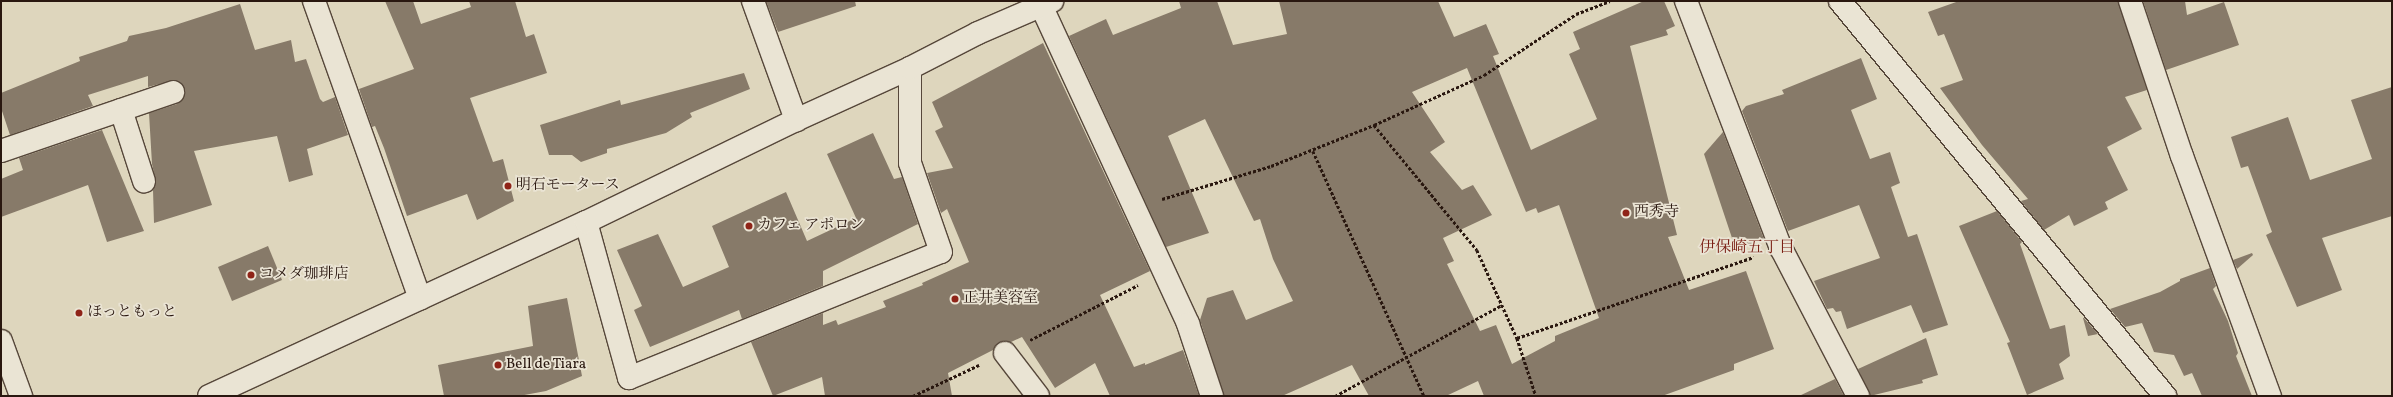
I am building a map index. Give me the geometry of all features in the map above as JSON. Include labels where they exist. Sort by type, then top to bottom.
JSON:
[{"type":"street","points":[[314,1],[420,299]]},
{"type":"street","points":[[753,1],[796,120]]},
{"type":"street","points":[[1686,1],[1781,248],[1858,396]]},
{"type":"street","points":[[1840,1],[2165,396]]},
{"type":"street","points":[[2130,1],[2182,156],[2270,396]]},
{"type":"street","points":[[209,396],[586,222],[796,120],[910,68],[978,33],[1044,3],[1134,207],[1188,324],[1212,396]]},
{"type":"street","points":[[586,222],[629,378],[941,252],[910,163],[910,68]]},
{"type":"street","points":[[1,151],[173,92]]},
{"type":"street","points":[[121,110],[144,181]]},
{"type":"street","points":[[1,341],[21,396]]},
{"type":"street","points":[[1005,353],[1038,396]]},
{"type":"path","points":[[1134,207],[1271,166],[1313,151],[1374,125],[1484,75],[1576,14],[1610,1]]},
{"type":"path","points":[[1374,125],[1477,250],[1517,338],[1536,396]]},
{"type":"path","points":[[1313,151],[1424,396]]},
{"type":"path","points":[[1517,338],[1781,248]]},
{"type":"path","points":[[913,396],[1005,353],[1164,271]]},
{"type":"path","points":[[1335,396],[1502,305]]},
{"type":"building","points":[[385,1],[413,1],[421,24],[471,7],[469,1],[515,1],[526,37],[534,34],[547,73],[470,98],[493,162],[503,159],[514,201],[477,220],[467,194],[407,216],[384,148],[375,126],[372,127],[359,89],[414,69]]},
{"type":"building","points":[[766,1],[855,1],[856,6],[778,32]]},
{"type":"building","points":[[1179,1],[1217,1],[1233,45],[1287,34],[1279,1],[1438,1],[1454,37],[1486,24],[1499,54],[1493,56],[1531,150],[1597,119],[1569,54],[1580,49],[1573,32],[1644,1],[1664,1],[1675,26],[1666,30],[1668,35],[1630,46],[1677,235],[1668,237],[1689,290],[1746,271],[1774,349],[1734,364],[1734,370],[1662,396],[1484,396],[1478,381],[1446,396],[1369,396],[1352,365],[1282,396],[1224,396],[1200,320],[1207,298],[1233,290],[1246,320],[1293,301],[1273,259],[1260,219],[1254,221],[1205,119],[1168,136],[1209,233],[1166,247],[1069,36],[1106,19],[1113,35],[1181,8]],"holes":[[[1467,68],[1526,212],[1536,208],[1538,213],[1559,205],[1599,318],[1555,336],[1555,341],[1512,364],[1496,325],[1480,331],[1447,264],[1454,261],[1443,238],[1492,215],[1473,185],[1462,190],[1430,152],[1445,142],[1412,92]]]},
{"type":"building","points":[[1959,1],[2118,1],[2147,90],[2125,97],[2142,129],[2107,147],[2128,190],[2105,202],[2108,209],[2074,226],[2069,215],[2044,230],[2021,201],[2028,199],[1982,145],[1940,88],[1963,80],[1944,34],[1938,36],[1928,12]]},
{"type":"building","points":[[2143,1],[2185,1],[2187,15],[2224,2],[2239,45],[2166,70]]},
{"type":"building","points":[[240,4],[255,50],[291,40],[295,62],[306,59],[320,99],[323,102],[335,97],[348,135],[307,149],[313,175],[289,182],[277,136],[194,151],[212,205],[154,223],[153,190],[156,183],[152,164],[149,113],[177,104],[185,94],[181,83],[175,80],[148,87],[148,76],[88,95],[93,106],[10,135],[1,108],[1,93],[80,61],[79,57],[127,41],[129,36],[166,28]]},
{"type":"building","points":[[1043,43],[1150,271],[1100,295],[1134,367],[1145,363],[1145,365],[1183,350],[1199,396],[1110,396],[1095,363],[1055,388],[1022,337],[1011,342],[998,343],[993,350],[948,373],[952,396],[825,396],[822,377],[773,396],[751,342],[823,313],[823,325],[836,320],[838,325],[886,307],[883,301],[923,285],[922,283],[969,262],[947,209],[941,213],[927,173],[953,168],[935,131],[943,127],[932,102]]},
{"type":"building","points":[[1861,58],[1877,99],[1851,110],[1870,159],[1890,152],[1900,183],[1891,187],[1908,237],[1917,234],[1948,325],[1923,333],[1911,305],[1847,329],[1841,311],[1836,312],[1833,308],[1827,309],[1814,281],[1880,258],[1859,205],[1788,231],[1742,111],[1746,106],[1784,94],[1782,90]]},
{"type":"building","points":[[744,73],[750,89],[690,113],[692,117],[666,133],[607,149],[607,153],[581,162],[572,155],[549,155],[540,125],[620,100],[621,105]]},
{"type":"building","points":[[2392,87],[2392,216],[2322,238],[2342,290],[2297,307],[2266,235],[2272,232],[2248,166],[2241,168],[2231,137],[2288,117],[2310,180],[2372,159],[2351,100]]},
{"type":"building","points":[[102,130],[144,231],[107,242],[88,185],[1,217],[1,179],[23,170],[19,158]]},
{"type":"building","points":[[1723,132],[1764,239],[1736,250],[1704,154]]},
{"type":"building","points":[[873,133],[894,179],[902,177],[918,224],[823,271],[823,286],[742,319],[739,310],[650,347],[634,310],[642,306],[617,250],[658,234],[683,287],[729,267],[712,226],[786,192],[807,241],[856,218],[827,154]]},
{"type":"building","points":[[1997,211],[2022,242],[2020,244],[2050,329],[2065,325],[2070,356],[2059,364],[2064,379],[2027,395],[2007,343],[2010,342],[1959,226]]},
{"type":"building","points":[[268,246],[282,280],[232,301],[218,267]]},
{"type":"building","points":[[2252,253],[2253,255],[2237,269],[2233,260]]},
{"type":"building","points":[[2210,268],[2216,286],[2213,289],[2228,321],[2238,353],[2236,356],[2252,396],[2202,396],[2192,373],[2184,376],[2174,355],[2154,352],[2142,323],[2125,327],[2110,309],[2160,292],[2180,281],[2180,279]]},
{"type":"building","points":[[567,298],[582,376],[546,391],[519,396],[444,396],[438,365],[533,346],[528,306]]},
{"type":"building","points":[[2084,318],[2098,334],[2088,336]]},
{"type":"building","points":[[1926,338],[1938,375],[1922,380],[1923,383],[1870,396],[1858,369]]},
{"type":"building","points":[[1835,379],[1844,396],[1799,396]]},
{"type":"place","name":"明石モータース","points":[[508,186]]},
{"type":"place","name":"西秀寺","points":[[1626,213]]},
{"type":"place","name":"カフェ アポロン","points":[[749,226]]},
{"type":"place","name":"コメダ珈琲店","points":[[251,275]]},
{"type":"place","name":"正井美容室","points":[[955,299]]},
{"type":"place","name":"ほっともっと","points":[[79,313]]},
{"type":"place","name":"Bell de Tiara","points":[[498,365]]},
{"type":"district","name":"伊保崎五丁目","points":[[1747,248]]}]
